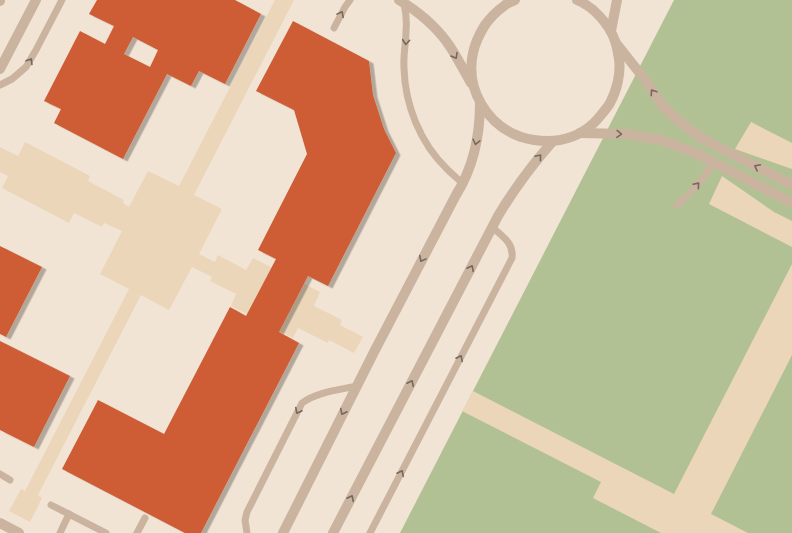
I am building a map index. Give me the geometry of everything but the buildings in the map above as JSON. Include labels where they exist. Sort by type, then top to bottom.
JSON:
[{"type":"street","points":[[0,69],[36,0]]},
{"type":"street","points":[[475,91],[471,72],[473,53],[479,34],[490,18],[504,6],[515,0]]},
{"type":"street","points":[[577,0],[598,14],[611,31],[616,42],[646,81],[661,104],[680,123],[703,139],[792,185]]},
{"type":"street","points":[[611,31],[617,0]]},
{"type":"street","points":[[401,2],[422,16],[450,47],[475,91],[480,103],[494,120],[511,133],[531,140],[553,141],[567,138],[580,133],[597,120],[610,104],[618,84],[620,63],[616,42]]},
{"type":"street","points":[[283,533],[356,386],[448,209],[463,184],[474,154],[478,137],[480,103]]},
{"type":"street","points":[[580,133],[626,134],[661,140],[696,153],[792,203]]},
{"type":"street","points":[[333,533],[492,227],[523,177],[553,141]]},
{"type":"street","points":[[0,523],[19,533]]},
{"type":"lane","points":[[0,85],[12,79],[26,67],[62,0]]},
{"type":"lane","points":[[334,28],[350,0]]},
{"type":"lane","points":[[401,2],[406,16],[407,30],[404,66],[405,88],[411,110],[420,131],[432,151],[446,169],[463,184]]},
{"type":"lane","points":[[678,205],[701,181],[714,162]]},
{"type":"lane","points":[[370,533],[512,258],[510,244],[492,227]]},
{"type":"lane","points":[[247,533],[245,520],[247,512],[302,403],[320,393],[356,386]]},
{"type":"lane","points":[[0,474],[10,480]]},
{"type":"lane","points":[[51,505],[106,533]]},
{"type":"lane","points":[[60,533],[69,514]]},
{"type":"lane","points":[[136,533],[144,518]]},
{"type":"green space","points":[[674,0],[792,0],[792,533],[400,533]]},
{"type":"shaded area","points":[[275,0],[294,0],[194,195],[222,209],[199,254],[215,262],[218,255],[246,270],[253,258],[320,292],[314,306],[342,320],[340,325],[363,337],[354,353],[329,340],[328,343],[298,328],[293,338],[231,306],[236,294],[210,281],[212,277],[192,267],[169,310],[141,295],[38,495],[42,498],[30,522],[9,511],[21,489],[25,491],[129,289],[100,274],[122,231],[104,223],[102,227],[74,213],[69,223],[2,188],[8,176],[0,172],[0,147],[18,156],[25,142],[90,176],[88,181],[124,200],[123,203],[129,207],[148,171],[179,186]]},
{"type":"shaded area","points":[[751,122],[792,143],[792,169],[735,149]]},
{"type":"shaded area","points":[[722,176],[774,212],[792,221],[792,247],[709,204]]},
{"type":"shaded area","points":[[792,264],[792,355],[711,514],[748,533],[661,533],[593,498],[601,482],[462,411],[473,391],[674,494]]}]
